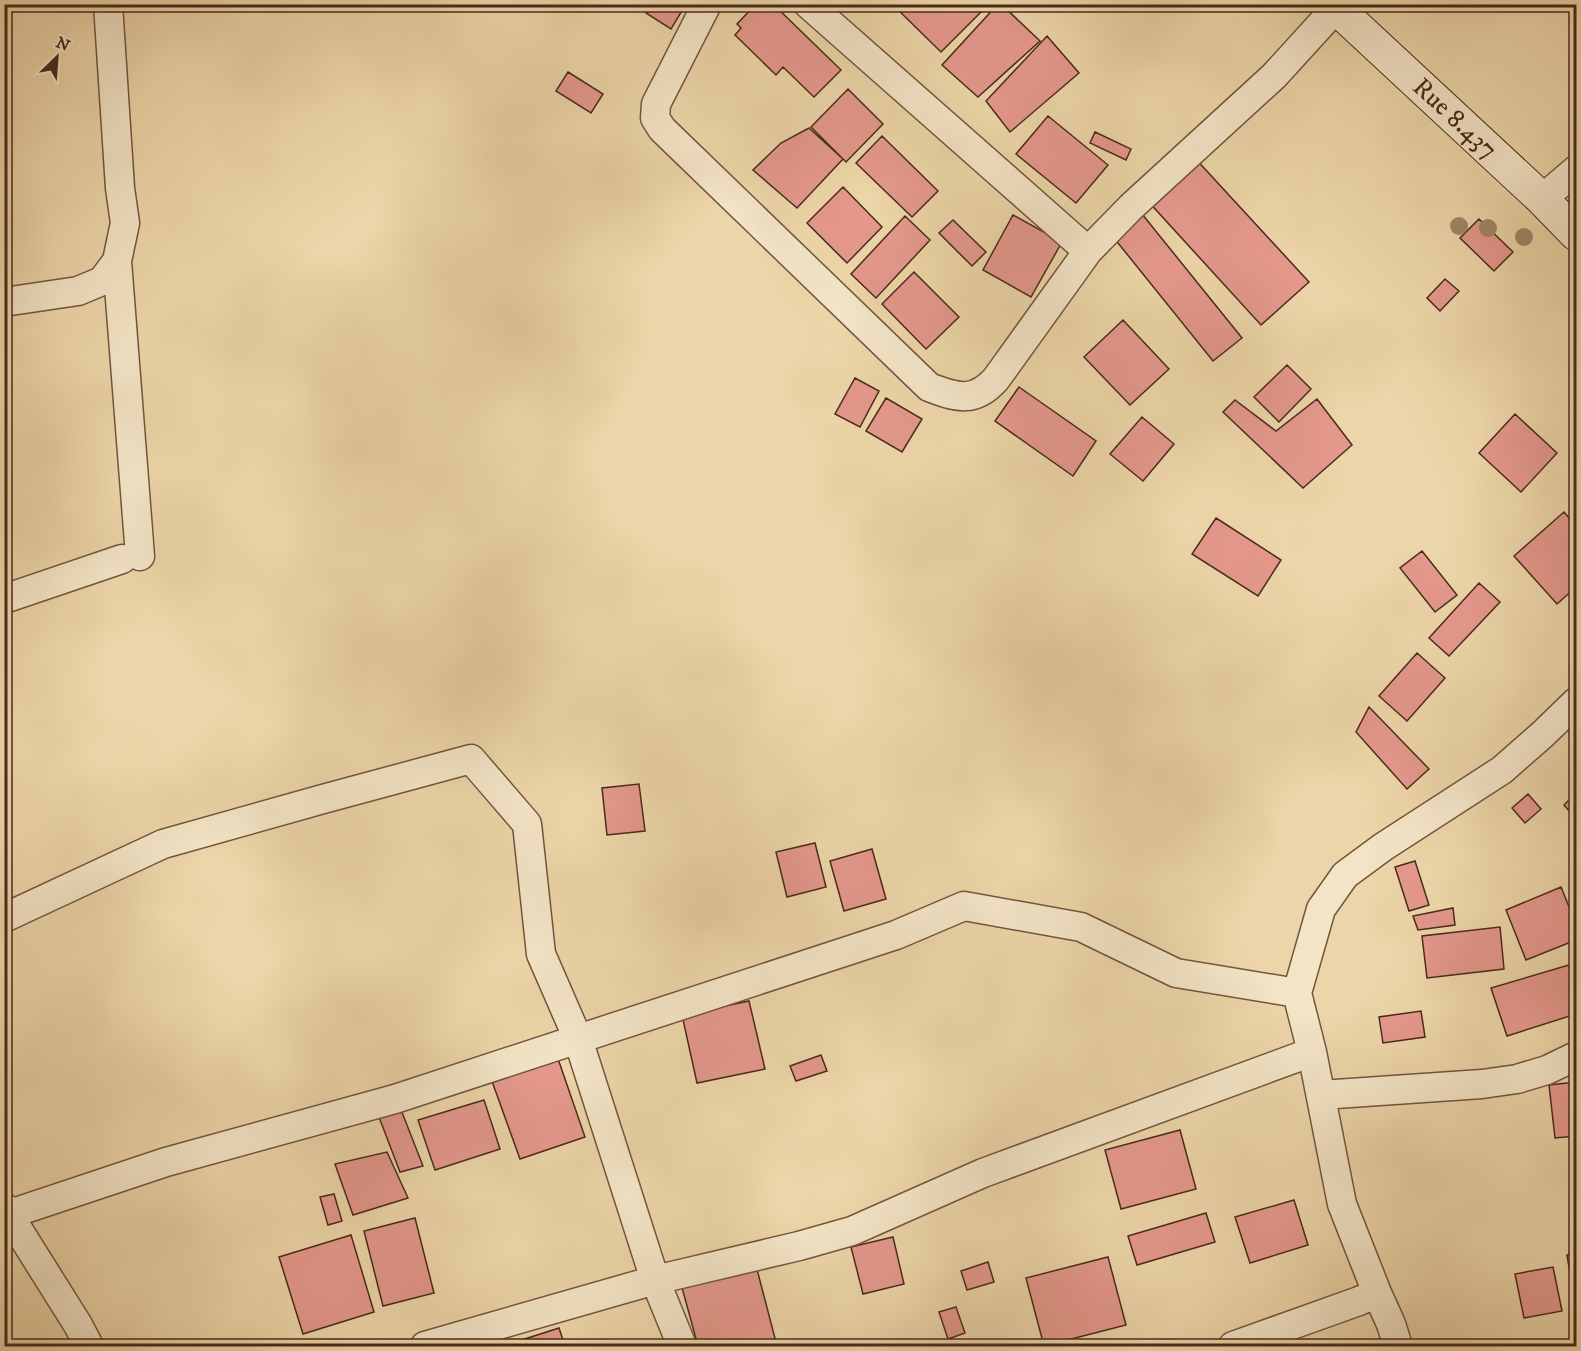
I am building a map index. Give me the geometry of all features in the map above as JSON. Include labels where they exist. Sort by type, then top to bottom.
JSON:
[{"type":"main road","name":"Rue 8.437","points":[[1334,6],[1542,199],[1576,234]]},
{"type":"street","points":[[4,599],[131,558],[117,261],[125,223],[120,188],[108,4]]},
{"type":"street","points":[[707,4],[656,104],[655,118],[662,129],[930,387],[954,397],[978,394],[988,389],[1088,251],[1131,207],[1274,76],[1334,6]]},
{"type":"street","points":[[808,4],[1088,251]]},
{"type":"street","points":[[1542,199],[1576,170]]},
{"type":"street","points":[[4,302],[78,291],[102,280],[117,261]]},
{"type":"street","points":[[1398,1347],[1391,1324],[1342,1204],[1312,1052],[1297,993],[1321,909],[1345,875],[1383,847],[1502,770],[1544,734],[1576,702]]},
{"type":"street","points":[[4,918],[163,844],[471,759],[526,824],[541,954],[578,1038],[655,1280],[682,1347]]},
{"type":"street","points":[[89,1347],[78,1325],[6,1212],[166,1162],[395,1099],[896,935],[964,906],[1082,927],[1176,973],[1297,993]]},
{"type":"street","points":[[425,1347],[655,1280],[852,1231],[983,1173],[1312,1052]]},
{"type":"street","points":[[1321,1095],[1482,1084],[1517,1079],[1547,1070],[1576,1056]]},
{"type":"street","points":[[1233,1347],[1359,1302],[1377,1293]]},
{"type":"building","points":[[651,4],[686,4],[671,29],[646,13]]},
{"type":"building","points":[[756,4],[773,4],[841,70],[814,97],[783,67],[776,75],[735,35],[741,28],[737,24]]},
{"type":"building","points":[[892,4],[989,4],[941,52]]},
{"type":"building","points":[[998,4],[1001,4],[1040,41],[978,97],[942,65]]},
{"type":"building","points":[[1047,36],[1079,73],[1010,132],[986,101]]},
{"type":"building","points":[[568,72],[603,94],[591,113],[556,91]]},
{"type":"building","points":[[848,89],[883,124],[846,162],[811,127]]},
{"type":"building","points":[[1048,116],[1108,165],[1076,203],[1016,154]]},
{"type":"building","points":[[809,128],[843,159],[797,208],[753,170],[781,143]]},
{"type":"building","points":[[1095,132],[1131,149],[1126,160],[1090,143]]},
{"type":"building","points":[[882,136],[938,191],[912,217],[856,163]]},
{"type":"building","points":[[1193,156],[1309,282],[1261,325],[1146,199]]},
{"type":"building","points":[[843,187],[882,227],[847,263],[807,223]]},
{"type":"building","points":[[1142,214],[1242,338],[1213,361],[1114,238]]},
{"type":"building","points":[[1013,215],[1062,242],[1031,297],[983,270]]},
{"type":"building","points":[[905,216],[930,240],[876,298],[851,274]]},
{"type":"building","points":[[1479,219],[1513,252],[1494,271],[1460,238]]},
{"type":"building","points":[[953,220],[986,252],[972,266],[939,233]]},
{"type":"building","points":[[914,272],[959,317],[926,349],[882,304]]},
{"type":"building","points":[[1445,279],[1459,291],[1440,311],[1427,298]]},
{"type":"building","points":[[1123,320],[1169,369],[1130,405],[1084,357]]},
{"type":"building","points":[[1287,365],[1311,389],[1279,422],[1254,397]]},
{"type":"building","points":[[855,378],[879,391],[860,427],[835,414]]},
{"type":"building","points":[[1019,387],[1096,441],[1073,476],[995,421]]},
{"type":"building","points":[[886,398],[922,419],[902,452],[866,431]]},
{"type":"building","points":[[1317,399],[1352,445],[1303,488],[1223,412],[1235,400],[1276,431]]},
{"type":"building","points":[[1515,414],[1557,453],[1521,492],[1479,453]]},
{"type":"building","points":[[1142,417],[1174,444],[1143,481],[1110,454]]},
{"type":"building","points":[[1564,512],[1576,526],[1576,587],[1557,604],[1514,556]]},
{"type":"building","points":[[1216,518],[1281,560],[1258,596],[1192,554]]},
{"type":"building","points":[[1422,551],[1457,595],[1435,612],[1400,568]]},
{"type":"building","points":[[1479,583],[1500,602],[1449,656],[1429,638]]},
{"type":"building","points":[[1417,653],[1445,678],[1407,721],[1379,696]]},
{"type":"building","points":[[1369,707],[1429,769],[1407,789],[1356,732]]},
{"type":"building","points":[[639,784],[645,831],[607,835],[602,788]]},
{"type":"building","points":[[1576,793],[1576,819],[1564,805]]},
{"type":"building","points":[[1528,794],[1541,809],[1525,823],[1512,808]]},
{"type":"building","points":[[815,843],[826,887],[787,897],[776,852]]},
{"type":"building","points":[[872,849],[886,899],[844,911],[830,861]]},
{"type":"building","points":[[1415,861],[1429,905],[1409,911],[1395,867]]},
{"type":"building","points":[[1561,887],[1576,924],[1576,940],[1526,960],[1506,910]]},
{"type":"building","points":[[1453,908],[1455,925],[1418,930],[1413,916]]},
{"type":"building","points":[[1500,927],[1504,969],[1427,978],[1422,936]]},
{"type":"building","points":[[1569,965],[1576,990],[1576,1014],[1507,1036],[1491,988]]},
{"type":"building","points":[[749,1001],[765,1069],[697,1083],[682,1015]]},
{"type":"building","points":[[1421,1011],[1425,1037],[1383,1043],[1379,1017]]},
{"type":"building","points":[[555,1050],[585,1137],[520,1159],[489,1073]]},
{"type":"building","points":[[821,1055],[827,1071],[796,1081],[790,1066]]},
{"type":"building","points":[[1576,1082],[1576,1136],[1555,1138],[1549,1085]]},
{"type":"building","points":[[396,1097],[423,1166],[400,1172],[374,1104]]},
{"type":"building","points":[[484,1100],[500,1149],[435,1170],[418,1120]]},
{"type":"building","points":[[1180,1130],[1196,1189],[1121,1209],[1105,1150]]},
{"type":"building","points":[[387,1152],[408,1198],[353,1215],[335,1164]]},
{"type":"building","points":[[334,1194],[342,1221],[328,1225],[320,1197]]},
{"type":"building","points":[[1294,1200],[1308,1245],[1250,1263],[1235,1217]]},
{"type":"building","points":[[1206,1213],[1215,1242],[1137,1265],[1128,1236]]},
{"type":"building","points":[[415,1218],[434,1293],[383,1306],[364,1231]]},
{"type":"building","points":[[351,1235],[374,1312],[303,1334],[279,1257]]},
{"type":"building","points":[[893,1237],[904,1284],[863,1294],[851,1247]]},
{"type":"building","points":[[1576,1253],[1576,1310],[1567,1255]]},
{"type":"building","points":[[753,1254],[777,1346],[698,1346],[678,1273]]},
{"type":"building","points":[[1108,1257],[1126,1325],[1044,1346],[1026,1278]]},
{"type":"building","points":[[988,1262],[994,1282],[967,1290],[961,1271]]},
{"type":"building","points":[[1553,1267],[1562,1311],[1524,1318],[1515,1274]]},
{"type":"building","points":[[956,1307],[965,1333],[948,1339],[939,1312]]},
{"type":"building","points":[[559,1328],[565,1346],[503,1346]]}]
